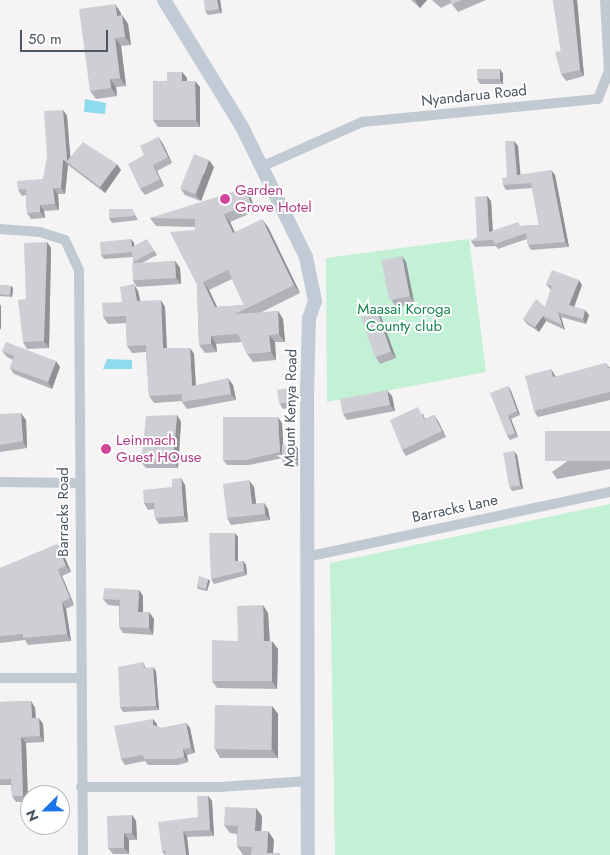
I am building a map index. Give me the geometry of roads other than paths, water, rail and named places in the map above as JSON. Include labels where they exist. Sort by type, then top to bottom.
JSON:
[{"type":"main road","name":"Mount Kenya Road","points":[[164,0],[242,127],[260,167],[306,257],[315,302],[309,318],[306,557],[308,855]]},
{"type":"street","name":"Nyandarua Road","points":[[260,167],[362,122],[598,99],[609,71],[604,0]]},
{"type":"street","name":"Barracks Road","points":[[0,229],[54,235],[71,246],[77,260],[83,855]]},
{"type":"street","points":[[0,482],[78,483]]},
{"type":"street","name":"Barracks Lane","points":[[306,557],[610,492]]},
{"type":"street","points":[[0,678],[80,678]]},
{"type":"street","points":[[81,787],[220,787],[308,781]]},
{"type":"water","points":[[85,99],[106,103],[105,114],[84,112]]},
{"type":"water","points":[[107,359],[132,360],[132,369],[103,369]]},
{"type":"place","name":"Garden Grove Hotel","points":[[225,199]]},
{"type":"place","name":"Leinmach Guest HOuse","points":[[106,449]]},
{"type":"park label","name":"Maasai Koroga County club","points":[[404,318]]}]
